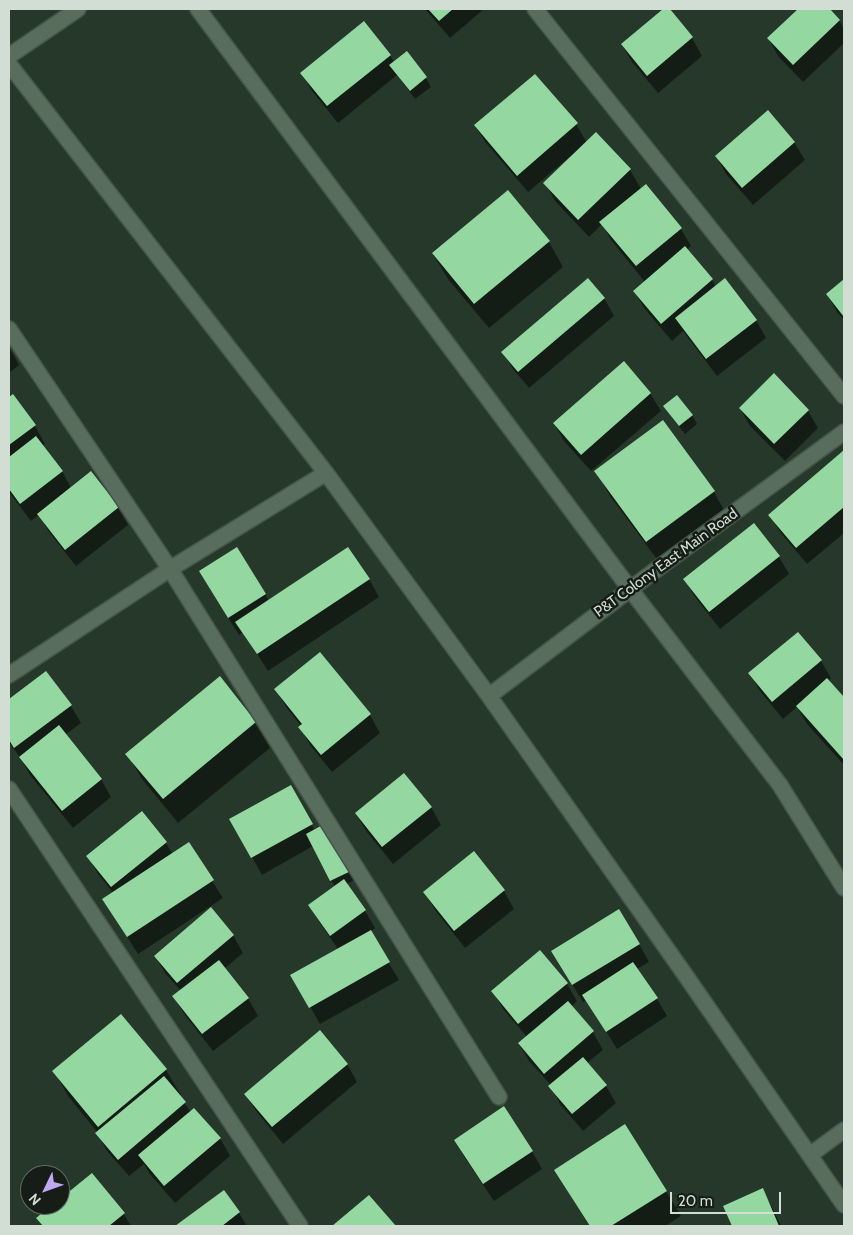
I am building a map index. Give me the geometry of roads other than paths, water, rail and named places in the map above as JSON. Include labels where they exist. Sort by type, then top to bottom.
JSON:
[{"type":"street","points":[[9,56],[78,9]]},
{"type":"street","points":[[198,9],[630,588],[780,785],[844,888]]},
{"type":"street","points":[[535,9],[844,396]]},
{"type":"street","points":[[9,64],[326,472],[489,696],[844,1205]]},
{"type":"street","points":[[9,329],[170,569],[499,1097]]},
{"type":"street","name":"P&T Colony East Main Road","points":[[489,696],[630,588],[844,432]]},
{"type":"street","points":[[9,675],[170,569],[326,472]]},
{"type":"street","points":[[9,789],[300,1226]]},
{"type":"street","points":[[810,1155],[844,1130]]}]
